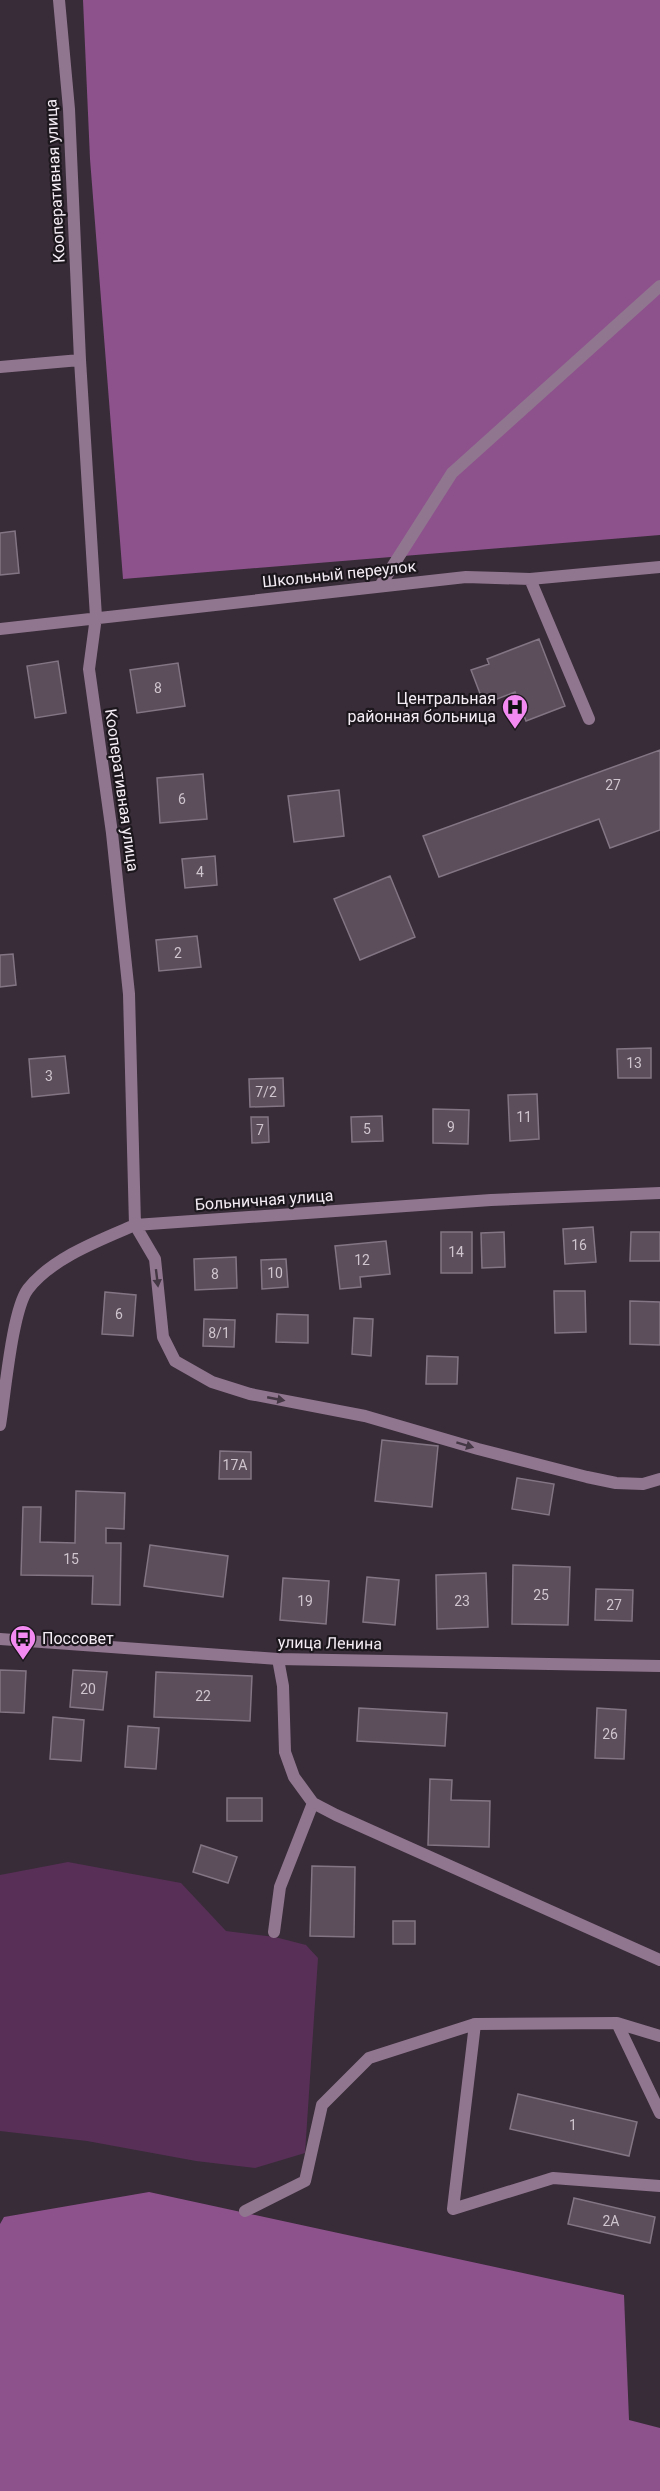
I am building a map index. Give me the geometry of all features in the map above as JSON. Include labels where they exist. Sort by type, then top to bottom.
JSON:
[{"type":"street","name":"Кооперативная улица","points":[[59,0],[69,109],[80,360],[96,617],[89,669],[112,833],[129,994],[135,1225]]},
{"type":"street","points":[[380,586],[452,472],[660,286]]},
{"type":"street","points":[[0,367],[80,360]]},
{"type":"street","name":"Школьный переулок","points":[[0,629],[466,577],[530,579],[660,567]]},
{"type":"street","points":[[530,579],[590,719]]},
{"type":"street","name":"Больничная улица","points":[[0,1425],[18,1310],[27,1291],[40,1276],[86,1246],[135,1225],[491,1200],[660,1193]]},
{"type":"street","points":[[135,1225],[155,1259],[163,1337],[176,1361],[212,1382],[250,1394],[365,1416],[478,1449],[587,1477],[616,1483],[643,1484],[660,1479]]},
{"type":"street","name":"улица Ленина","points":[[0,1639],[278,1659],[660,1666]]},
{"type":"street","points":[[278,1659],[283,1686],[285,1752],[294,1777],[313,1803],[660,1960]]},
{"type":"street","points":[[274,1932],[280,1887],[313,1803]]},
{"type":"street","points":[[617,2023],[660,2113]]},
{"type":"street","points":[[245,2211],[305,2181],[322,2105],[369,2058],[475,2024],[617,2023],[660,2036]]},
{"type":"street","points":[[475,2024],[453,2209],[553,2178],[660,2186]]},
{"type":"shaded area","points":[[83,0],[660,0],[660,535],[123,579],[90,159]]},
{"type":"shaded area","points":[[68,1862],[181,1883],[226,1931],[275,1937],[306,1945],[318,1958],[305,2153],[255,2168],[196,2161],[87,2141],[0,2131],[0,1875]]},
{"type":"shaded area","points":[[149,2192],[624,2295],[629,2420],[660,2428],[660,2491],[0,2491],[0,2224],[4,2217]]},
{"type":"building","points":[[15,531],[19,573],[0,575],[0,533]]},
{"type":"building","points":[[539,639],[565,706],[526,721],[515,692],[484,704],[471,670],[489,664],[487,659]]},
{"type":"building","points":[[58,661],[66,713],[35,718],[27,666]]},
{"type":"building","points":[[178,663],[185,706],[137,713],[130,670]]},
{"type":"building","points":[[660,750],[660,830],[610,848],[599,819],[439,877],[423,836]]},
{"type":"building","points":[[203,774],[207,819],[160,823],[157,778]]},
{"type":"building","points":[[339,790],[344,836],[294,842],[288,796]]},
{"type":"building","points":[[215,856],[217,885],[185,888],[182,859]]},
{"type":"building","points":[[390,876],[415,937],[360,960],[334,899]]},
{"type":"building","points":[[197,936],[201,967],[159,971],[156,940]]},
{"type":"building","points":[[13,954],[16,985],[0,987],[0,955]]},
{"type":"building","points":[[651,1048],[651,1078],[618,1078],[617,1049]]},
{"type":"building","points":[[65,1056],[69,1093],[32,1097],[29,1059]]},
{"type":"building","points":[[283,1078],[284,1106],[250,1107],[249,1079]]},
{"type":"building","points":[[537,1094],[539,1139],[510,1141],[508,1095]]},
{"type":"building","points":[[433,1109],[469,1110],[468,1144],[433,1143]]},
{"type":"building","points":[[382,1116],[383,1141],[352,1142],[351,1117]]},
{"type":"building","points":[[251,1117],[268,1117],[269,1142],[252,1143]]},
{"type":"building","points":[[593,1227],[596,1262],[565,1264],[563,1229]]},
{"type":"building","points":[[441,1232],[472,1232],[472,1273],[441,1273]]},
{"type":"building","points":[[504,1232],[505,1267],[482,1268],[481,1233]]},
{"type":"building","points":[[631,1232],[660,1232],[660,1261],[630,1261]]},
{"type":"building","points":[[386,1241],[390,1274],[360,1277],[361,1287],[340,1289],[335,1246]]},
{"type":"building","points":[[236,1257],[237,1288],[195,1290],[194,1259]]},
{"type":"building","points":[[286,1259],[288,1287],[262,1289],[261,1260]]},
{"type":"building","points":[[554,1291],[585,1291],[586,1332],[555,1333]]},
{"type":"building","points":[[105,1292],[136,1295],[133,1336],[102,1334]]},
{"type":"building","points":[[630,1301],[660,1302],[660,1345],[630,1344]]},
{"type":"building","points":[[277,1314],[308,1315],[308,1343],[276,1342]]},
{"type":"building","points":[[354,1318],[373,1319],[371,1356],[352,1354]]},
{"type":"building","points":[[204,1319],[235,1320],[234,1347],[203,1346]]},
{"type":"building","points":[[427,1356],[458,1357],[457,1384],[426,1384]]},
{"type":"building","points":[[382,1440],[438,1446],[432,1507],[375,1501]]},
{"type":"building","points":[[220,1451],[251,1452],[251,1479],[219,1479]]},
{"type":"building","points":[[517,1478],[554,1484],[549,1515],[512,1509]]},
{"type":"building","points":[[76,1491],[125,1493],[124,1529],[106,1528],[106,1543],[121,1543],[120,1605],[92,1604],[93,1576],[21,1575],[23,1507],[41,1507],[40,1542],[75,1543]]},
{"type":"building","points":[[150,1545],[228,1556],[223,1597],[144,1586]]},
{"type":"building","points":[[513,1565],[570,1567],[568,1625],[512,1624]]},
{"type":"building","points":[[486,1573],[488,1627],[437,1629],[436,1575]]},
{"type":"building","points":[[367,1577],[399,1580],[395,1625],[363,1622]]},
{"type":"building","points":[[283,1578],[329,1581],[326,1624],[280,1620]]},
{"type":"building","points":[[596,1589],[633,1590],[632,1621],[595,1620]]},
{"type":"building","points":[[0,1670],[26,1671],[24,1713],[0,1712]]},
{"type":"building","points":[[73,1670],[107,1672],[103,1710],[70,1707]]},
{"type":"building","points":[[156,1672],[252,1676],[250,1721],[154,1717]]},
{"type":"building","points":[[359,1708],[447,1713],[445,1746],[357,1741]]},
{"type":"building","points":[[597,1708],[626,1710],[624,1759],[595,1758]]},
{"type":"building","points":[[53,1717],[84,1720],[81,1761],[50,1759]]},
{"type":"building","points":[[128,1726],[159,1728],[156,1769],[125,1767]]},
{"type":"building","points":[[430,1779],[452,1780],[451,1800],[490,1801],[489,1847],[428,1845]]},
{"type":"building","points":[[227,1798],[262,1798],[262,1821],[227,1821]]},
{"type":"building","points":[[201,1845],[237,1857],[228,1883],[193,1872]]},
{"type":"building","points":[[312,1866],[355,1867],[354,1937],[310,1936]]},
{"type":"building","points":[[393,1921],[415,1921],[415,1944],[393,1944]]},
{"type":"building","points":[[518,2094],[637,2122],[629,2156],[510,2129]]},
{"type":"building","points":[[574,2198],[655,2217],[650,2243],[568,2224]]},
{"type":"place","name":"Центральная районная больница","points":[[515,730]]},
{"type":"place","name":"Поссовет","points":[[23,1661]]}]
